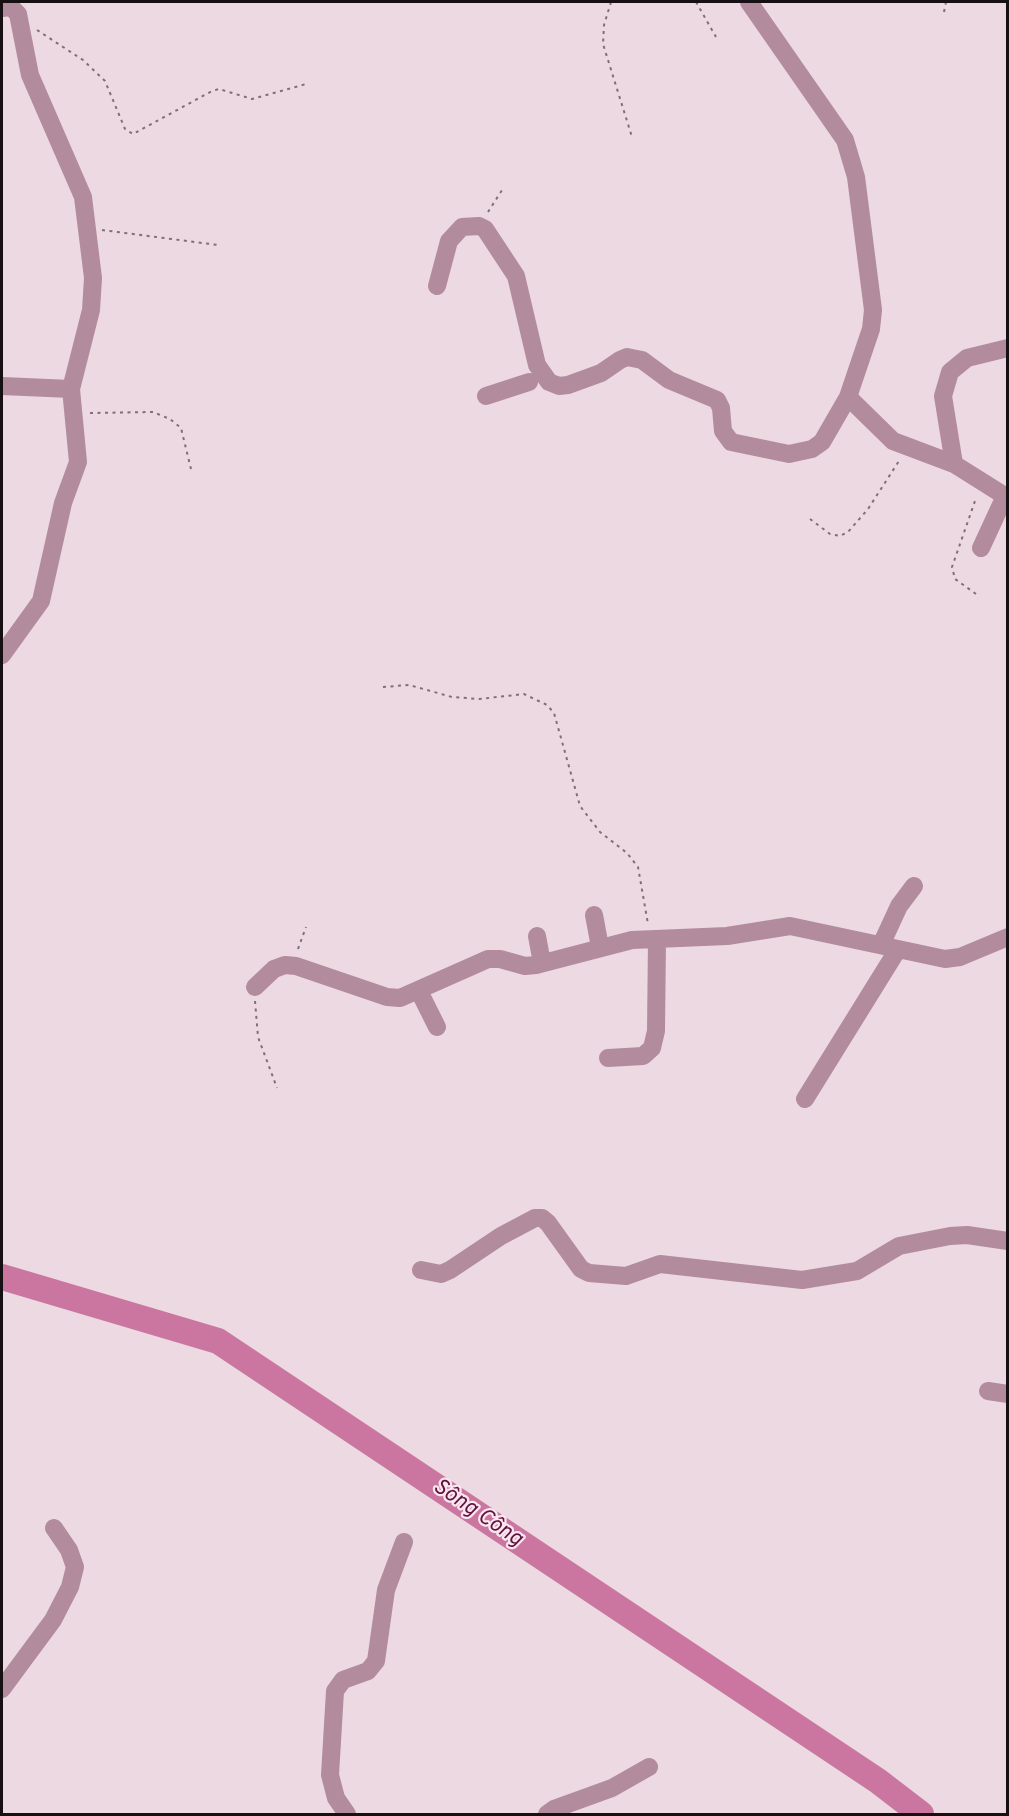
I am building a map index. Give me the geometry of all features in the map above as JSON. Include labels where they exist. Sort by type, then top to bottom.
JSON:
[{"type":"street","points":[[486,396],[537,379],[559,386],[568,386],[601,373],[627,357],[642,360],[669,380],[717,400],[721,408],[723,431],[730,442],[789,454],[812,449],[822,442],[848,397],[867,346],[873,310],[852,157],[845,140],[749,2]]},
{"type":"street","points":[[2,8],[7,6],[15,10],[30,75],[78,183],[87,228],[93,295],[71,389],[78,462],[61,513],[47,585],[31,617],[2,656]]},
{"type":"street","points":[[437,286],[449,240],[462,227],[479,226],[485,229],[516,276],[537,365],[537,379]]},
{"type":"street","points":[[954,464],[943,396],[950,372],[967,358],[1008,348]]},
{"type":"street","points":[[2,386],[71,389]]},
{"type":"street","points":[[848,397],[893,441],[954,464],[1006,497],[981,548]]},
{"type":"street","points":[[805,1099],[890,947],[899,906],[914,886]]},
{"type":"street","points":[[594,915],[600,947]]},
{"type":"street","points":[[255,987],[274,969],[292,965],[387,997],[400,998],[488,959],[525,966],[632,940],[727,936],[790,926],[928,956],[952,958],[1008,938]]},
{"type":"street","points":[[537,936],[542,963]]},
{"type":"street","points":[[608,1058],[643,1056],[652,1048],[656,1031],[653,939]]},
{"type":"street","points":[[419,991],[437,1027]]},
{"type":"street","points":[[421,1270],[441,1274],[450,1270],[501,1236],[535,1218],[542,1218],[548,1223],[581,1269],[589,1273],[626,1276],[660,1264],[786,1280],[817,1278],[857,1271],[899,1246],[967,1235],[1008,1240]]},
{"type":"street","points":[[988,1391],[1008,1394]]},
{"type":"street","points":[[2,1689],[53,1620],[70,1587],[75,1567],[69,1550],[54,1528]]},
{"type":"street","points":[[347,1815],[336,1797],[330,1775],[335,1690],[343,1680],[368,1671],[376,1661],[386,1590],[404,1542]]},
{"type":"street","points":[[547,1815],[554,1809],[612,1788],[649,1767]]},
{"type":"path","points":[[611,2],[604,25],[603,44],[632,137]]},
{"type":"path","points":[[696,2],[716,37]]},
{"type":"path","points":[[944,12],[946,2]]},
{"type":"path","points":[[19,21],[60,44],[96,71],[113,95],[125,129],[133,134],[212,91],[219,89],[252,99],[306,84]]},
{"type":"path","points":[[479,226],[504,187]]},
{"type":"path","points":[[87,228],[218,245]]},
{"type":"path","points":[[74,414],[153,412],[170,418],[181,428],[191,470]]},
{"type":"path","points":[[810,519],[830,534],[840,537],[848,532],[868,509],[907,448]]},
{"type":"path","points":[[383,687],[409,685],[452,698],[479,699],[524,694],[547,705],[554,713],[580,806],[600,832],[627,853],[638,867],[653,939]]},
{"type":"path","points":[[292,965],[306,927]]},
{"type":"path","points":[[255,987],[258,1037],[277,1088]]},
{"type":"waterway","name":"Sông Công","points":[[2,1277],[218,1341],[878,1781],[921,1814]]}]
